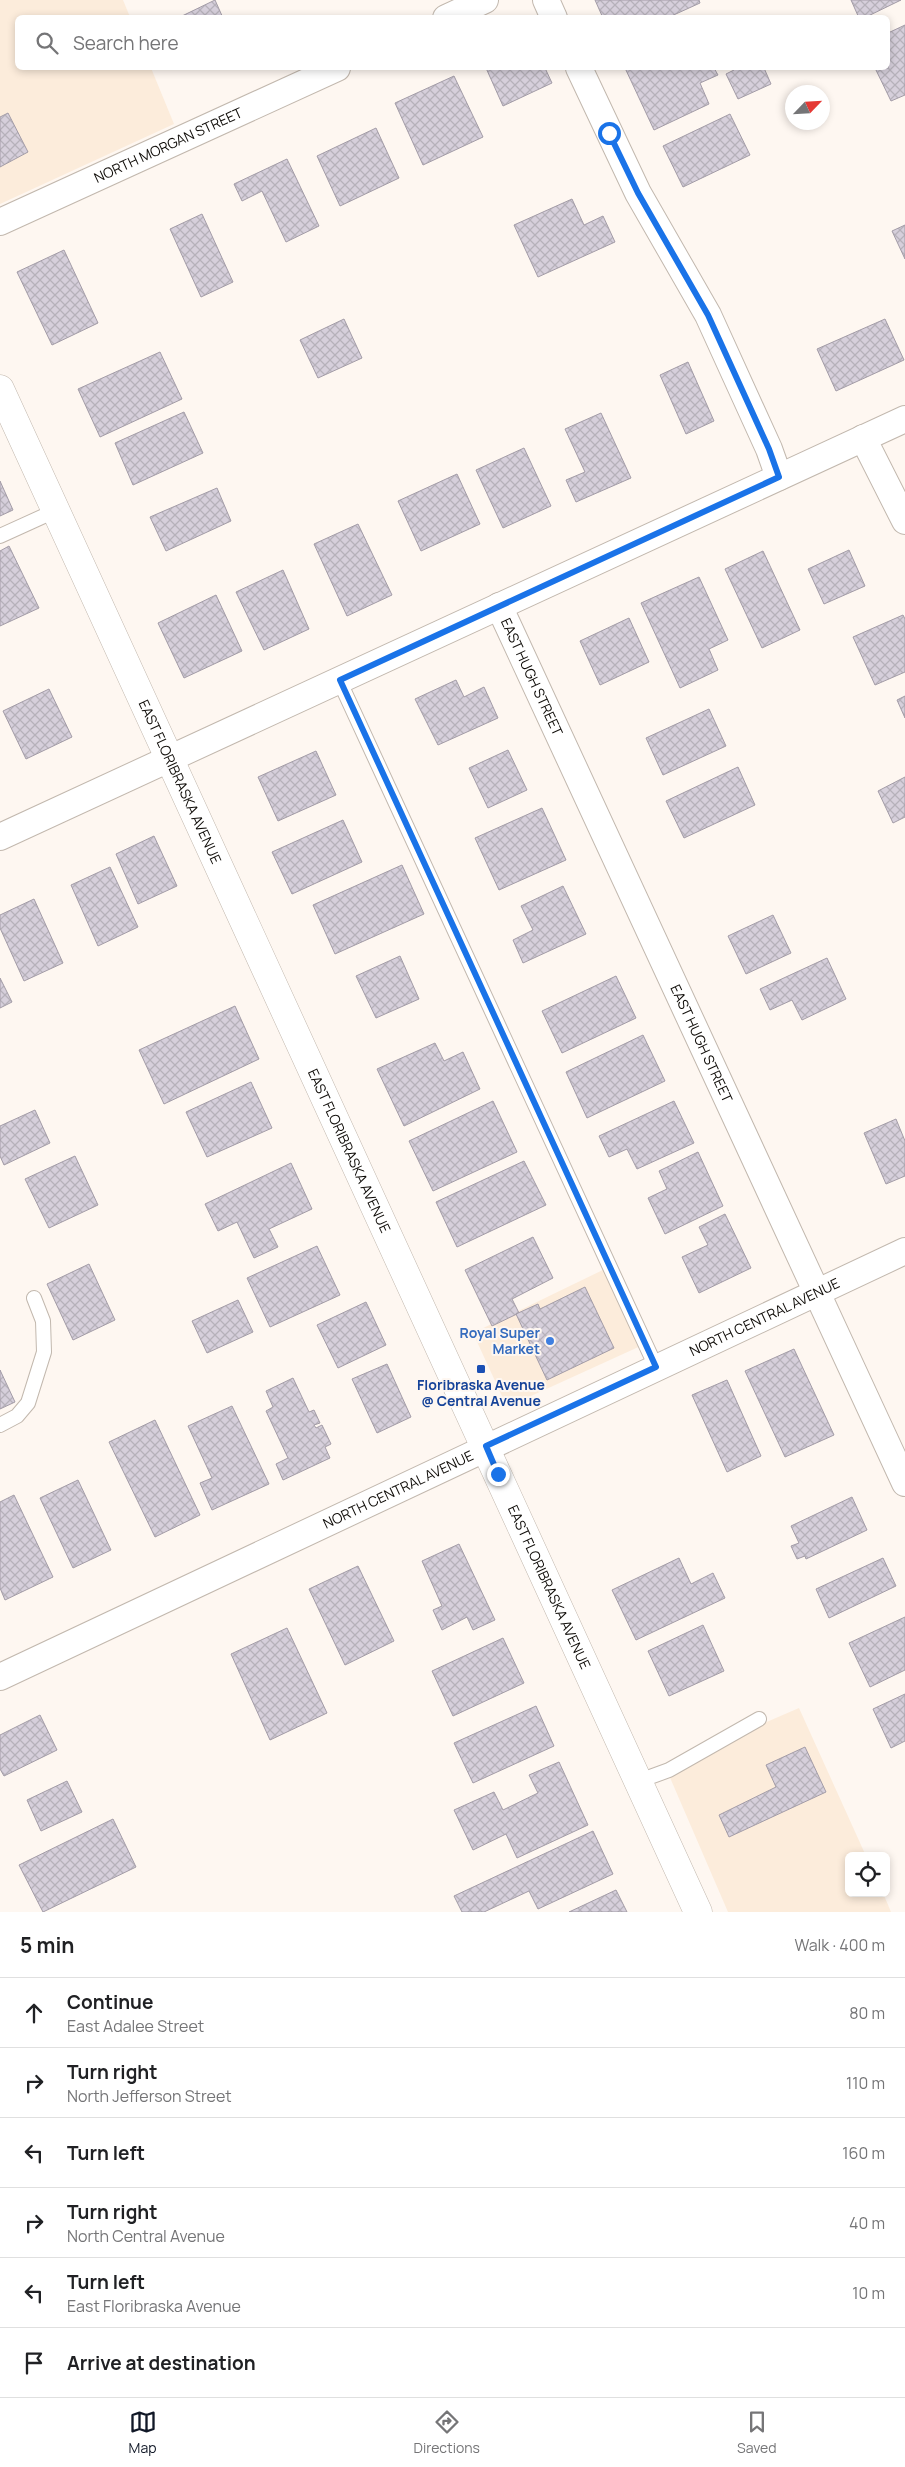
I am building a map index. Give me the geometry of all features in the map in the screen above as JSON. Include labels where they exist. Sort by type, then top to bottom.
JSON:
[{"type":"street","points":[[452,15],[485,0]]},
{"type":"street","points":[[546,0],[553,15]]},
{"type":"street","name":"NORTH MORGAN STREET","points":[[0,222],[333,70]]},
{"type":"street","points":[[581,71],[638,193],[708,315],[769,449],[779,477]]},
{"type":"street","name":"EAST FLORIBRASKA AVENUE","points":[[0,389],[698,1912]]},
{"type":"street","points":[[0,838],[905,419]]},
{"type":"street","points":[[863,438],[905,521]]},
{"type":"street","name":"EAST HUGH STREET","points":[[499,606],[905,1482]]},
{"type":"street","name":"NORTH CENTRAL AVENUE","points":[[0,1676],[486,1446],[905,1251]]},
{"type":"lane","points":[[0,536],[56,511]]},
{"type":"lane","points":[[340,680],[656,1367]]},
{"type":"lane","points":[[0,1425],[17,1416],[28,1403],[44,1352],[43,1321],[34,1298]]},
{"type":"lane","points":[[639,1781],[669,1770],[759,1719]]},
{"type":"shaded area","points":[[0,0],[123,0],[129,15],[15,15],[15,70],[152,70],[174,124],[0,204]]},
{"type":"shaded area","points":[[609,1267],[645,1344],[507,1407],[473,1333]]},
{"type":"shaded area","points":[[799,1708],[864,1852],[845,1852],[845,1897],[885,1897],[891,1912],[728,1912],[665,1766]]},
{"type":"building","points":[[215,0],[222,15],[184,15]]},
{"type":"building","points":[[595,0],[699,0],[700,3],[674,15],[602,15]]},
{"type":"building","points":[[851,0],[901,0],[870,15],[858,15]]},
{"type":"building","points":[[905,25],[905,95],[891,101],[876,70],[890,70],[890,32]]},
{"type":"building","points":[[487,70],[546,70],[552,83],[503,106]]},
{"type":"building","points":[[626,70],[715,70],[718,75],[700,83],[709,104],[654,130]]},
{"type":"building","points":[[734,70],[765,70],[771,84],[738,99],[726,74]]},
{"type":"building","points":[[454,76],[483,137],[423,165],[395,103]]},
{"type":"building","points":[[8,113],[28,152],[0,167],[0,117]]},
{"type":"building","points":[[730,114],[750,155],[683,187],[663,146]]},
{"type":"building","points":[[376,128],[399,178],[340,206],[317,156]]},
{"type":"building","points":[[287,159],[319,226],[286,242],[262,191],[242,201],[234,184]]},
{"type":"building","points":[[572,199],[584,225],[603,216],[615,242],[538,277],[514,225]]},
{"type":"building","points":[[202,214],[233,282],[201,297],[170,229]]},
{"type":"building","points":[[905,225],[905,259],[892,231]]},
{"type":"building","points":[[64,250],[98,323],[52,345],[17,272]]},
{"type":"building","points":[[344,319],[362,358],[318,378],[300,340]]},
{"type":"building","points":[[885,319],[904,360],[836,391],[817,349]]},
{"type":"building","points":[[160,352],[182,399],[100,437],[78,389]]},
{"type":"building","points":[[688,362],[714,421],[686,434],[660,375]]},
{"type":"building","points":[[184,412],[203,453],[133,485],[115,443]]},
{"type":"building","points":[[601,413],[631,478],[576,502],[566,480],[585,472],[565,429]]},
{"type":"building","points":[[524,448],[551,506],[503,528],[476,470]]},
{"type":"building","points":[[457,474],[480,524],[421,551],[398,501]]},
{"type":"building","points":[[0,481],[13,510],[0,516]]},
{"type":"building","points":[[217,488],[231,521],[166,551],[150,517]]},
{"type":"building","points":[[358,524],[392,595],[347,616],[314,544]]},
{"type":"building","points":[[9,546],[39,608],[0,626],[0,551]]},
{"type":"building","points":[[849,550],[865,586],[824,604],[808,569]]},
{"type":"building","points":[[763,551],[800,630],[762,648],[725,569]]},
{"type":"building","points":[[283,570],[309,629],[264,650],[236,592]]},
{"type":"building","points":[[699,577],[728,640],[709,649],[718,670],[680,688],[641,603]]},
{"type":"building","points":[[216,595],[242,651],[184,678],[158,623]]},
{"type":"building","points":[[903,615],[905,619],[905,672],[875,685],[853,637]]},
{"type":"building","points":[[629,618],[649,662],[600,685],[580,641]]},
{"type":"building","points":[[456,680],[464,697],[484,687],[498,718],[438,745],[415,699]]},
{"type":"building","points":[[49,689],[72,737],[26,759],[3,711]]},
{"type":"building","points":[[905,696],[905,718],[897,700]]},
{"type":"building","points":[[709,709],[726,746],[663,775],[646,738]]},
{"type":"building","points":[[508,750],[527,790],[488,808],[469,768]]},
{"type":"building","points":[[316,751],[336,795],[278,821],[258,777]]},
{"type":"building","points":[[738,767],[755,805],[684,838],[666,801]]},
{"type":"building","points":[[905,777],[905,817],[893,823],[878,791]]},
{"type":"building","points":[[542,808],[566,860],[499,890],[475,838]]},
{"type":"building","points":[[343,820],[362,862],[292,894],[272,852]]},
{"type":"building","points":[[154,836],[177,886],[138,904],[116,854]]},
{"type":"building","points":[[402,865],[424,914],[335,954],[313,905]]},
{"type":"building","points":[[110,867],[138,927],[98,946],[71,885]]},
{"type":"building","points":[[563,886],[586,934],[523,963],[513,940],[533,930],[521,906]]},
{"type":"building","points":[[34,899],[63,963],[24,981],[0,928],[0,915]]},
{"type":"building","points":[[773,915],[791,953],[746,974],[728,936]]},
{"type":"building","points":[[400,956],[419,999],[376,1018],[356,976]]},
{"type":"building","points":[[827,958],[846,999],[802,1020],[792,1000],[770,1010],[760,989]]},
{"type":"building","points":[[616,976],[636,1018],[562,1053],[542,1011]]},
{"type":"building","points":[[0,978],[12,1002],[0,1008]]},
{"type":"building","points":[[235,1006],[259,1059],[164,1104],[139,1050]]},
{"type":"building","points":[[643,1035],[665,1081],[587,1118],[566,1072]]},
{"type":"building","points":[[435,1043],[444,1061],[463,1052],[480,1089],[404,1126],[377,1069]]},
{"type":"building","points":[[251,1082],[272,1128],[207,1157],[186,1112]]},
{"type":"building","points":[[493,1101],[517,1152],[433,1191],[409,1141]]},
{"type":"building","points":[[674,1101],[694,1143],[637,1169],[627,1149],[609,1157],[599,1136]]},
{"type":"building","points":[[35,1110],[50,1143],[4,1165],[0,1156],[0,1126]]},
{"type":"building","points":[[896,1119],[905,1141],[905,1176],[886,1184],[864,1133]]},
{"type":"building","points":[[698,1152],[723,1206],[665,1234],[648,1198],[667,1189],[659,1171]]},
{"type":"building","points":[[75,1156],[98,1205],[49,1228],[25,1179]]},
{"type":"building","points":[[524,1161],[546,1205],[457,1247],[436,1202]]},
{"type":"building","points":[[291,1163],[312,1209],[269,1229],[278,1247],[254,1258],[237,1222],[218,1231],[205,1204]]},
{"type":"building","points":[[725,1214],[751,1268],[699,1293],[682,1257],[708,1245],[699,1227]]},
{"type":"building","points":[[533,1237],[553,1278],[512,1299],[519,1313],[492,1326],[465,1270]]},
{"type":"building","points":[[317,1246],[340,1295],[270,1327],[247,1278]]},
{"type":"building","points":[[89,1264],[115,1320],[73,1340],[47,1284]]},
{"type":"building","points":[[585,1287],[614,1348],[547,1380],[516,1314],[538,1304],[540,1309]]},
{"type":"building","points":[[238,1300],[253,1332],[207,1353],[192,1321]]},
{"type":"building","points":[[366,1302],[386,1345],[338,1368],[317,1325]]},
{"type":"building","points":[[794,1349],[834,1435],[785,1457],[745,1371]]},
{"type":"building","points":[[387,1364],[411,1417],[377,1433],[352,1379]]},
{"type":"building","points":[[0,1370],[15,1402],[0,1409]]},
{"type":"building","points":[[293,1378],[309,1412],[314,1410],[320,1423],[314,1425],[316,1428],[322,1425],[331,1444],[325,1447],[330,1458],[283,1480],[276,1464],[288,1458],[266,1411],[273,1407],[266,1391]]},
{"type":"building","points":[[727,1380],[761,1456],[727,1472],[692,1395]]},
{"type":"building","points":[[232,1406],[269,1484],[212,1510],[200,1483],[212,1478],[188,1426]]},
{"type":"building","points":[[155,1420],[200,1515],[155,1537],[109,1442]]},
{"type":"building","points":[[78,1480],[111,1550],[73,1568],[40,1498]]},
{"type":"building","points":[[14,1495],[53,1577],[5,1600],[0,1588],[0,1502]]},
{"type":"building","points":[[852,1497],[867,1530],[806,1559],[805,1556],[797,1559],[791,1546],[799,1543],[791,1526]]},
{"type":"building","points":[[459,1544],[495,1620],[473,1630],[467,1617],[442,1630],[433,1610],[442,1606],[422,1561]]},
{"type":"building","points":[[679,1558],[691,1584],[713,1573],[725,1598],[636,1640],[612,1590]]},
{"type":"building","points":[[883,1558],[896,1586],[829,1618],[816,1589]]},
{"type":"building","points":[[358,1566],[394,1641],[345,1665],[309,1589]]},
{"type":"building","points":[[905,1617],[905,1670],[870,1687],[849,1643]]},
{"type":"building","points":[[703,1625],[724,1671],[669,1696],[648,1651]]},
{"type":"building","points":[[287,1628],[327,1713],[270,1740],[231,1654]]},
{"type":"building","points":[[503,1638],[524,1683],[453,1716],[432,1671]]},
{"type":"building","points":[[905,1694],[905,1741],[891,1748],[873,1709]]},
{"type":"building","points":[[536,1706],[554,1746],[473,1783],[454,1743]]},
{"type":"building","points":[[40,1715],[57,1750],[4,1776],[0,1769],[0,1735]]},
{"type":"building","points":[[805,1747],[826,1792],[729,1837],[719,1815],[776,1787],[766,1765]]},
{"type":"building","points":[[559,1762],[588,1825],[517,1858],[506,1834],[473,1850],[454,1810],[494,1792],[503,1810],[538,1793],[529,1775]]},
{"type":"building","points":[[67,1781],[82,1812],[41,1831],[27,1800]]},
{"type":"building","points":[[113,1819],[136,1867],[43,1912],[19,1865]]},
{"type":"building","points":[[593,1831],[613,1874],[538,1909],[529,1891],[484,1912],[462,1912],[454,1896]]},
{"type":"building","points":[[616,1890],[627,1912],[569,1912]]},
{"type":"place","name":"Royal Super Market","points":[[550,1341]]},
{"type":"place","name":"Floribraska Avenue @ Central Avenue","points":[[481,1369]]},
{"type":"route","points":[[498,1474],[486,1446],[656,1367],[517,1069],[340,680],[779,477],[769,449],[708,315],[638,193],[609,133]]}]
